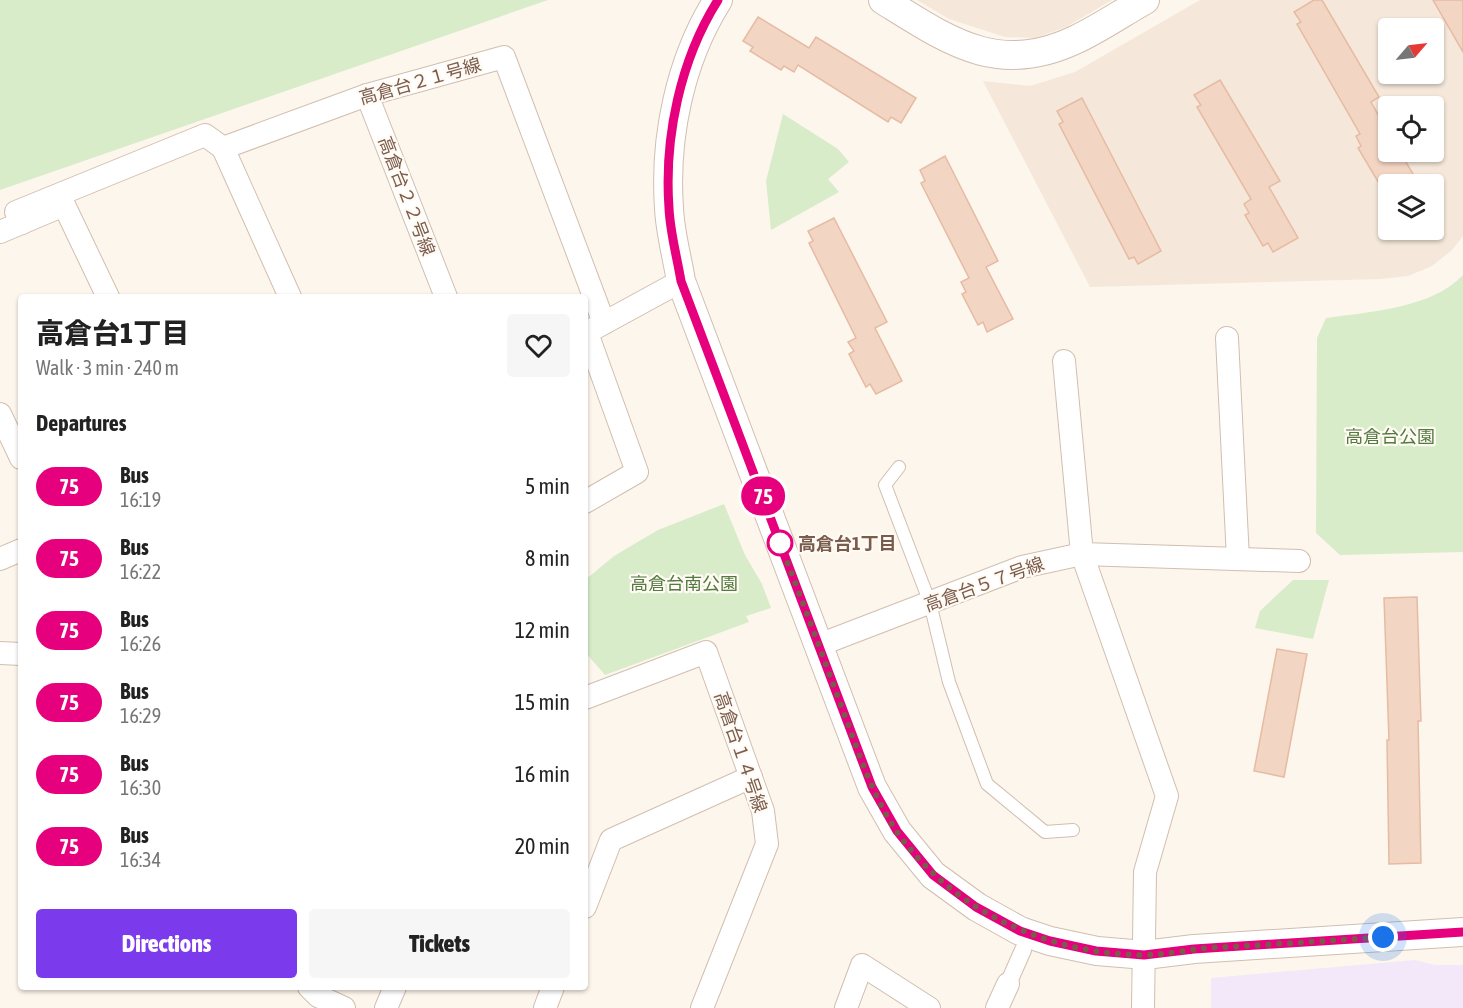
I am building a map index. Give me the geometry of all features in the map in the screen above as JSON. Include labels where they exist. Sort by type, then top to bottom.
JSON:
[{"type":"street","points":[[718,0],[696,41],[680,90],[671,139],[669,209],[681,281],[872,787],[897,831],[933,875],[976,907],[1020,931],[1050,941],[1096,951],[1150,954],[1194,949],[1463,932]]},
{"type":"street","points":[[883,0],[936,33],[961,45],[1002,56],[1037,53],[1077,39],[1144,0]]},
{"type":"street","name":"高倉台２１号線","points":[[223,147],[367,95],[504,57],[580,294]]},
{"type":"street","name":"高倉台２２号線","points":[[367,95],[445,294]]},
{"type":"street","points":[[22,223],[16,212],[205,135],[223,147],[289,294]]},
{"type":"street","points":[[0,232],[64,205],[107,294]]},
{"type":"street","points":[[588,500],[637,472],[592,330],[681,281]]},
{"type":"street","points":[[1227,338],[1238,559]]},
{"type":"street","points":[[1064,361],[1082,554],[1167,796],[1145,872],[1150,954],[1143,1008]]},
{"type":"street","points":[[0,414],[18,452]]},
{"type":"street","points":[[0,560],[18,551]]},
{"type":"street","name":"高倉台５７号線","points":[[819,645],[1022,567],[1082,554],[1299,561]]},
{"type":"street","name":"高倉台１４号線","points":[[588,697],[706,652],[763,811],[767,844],[702,1008]]},
{"type":"street","points":[[0,653],[18,654]]},
{"type":"street","points":[[588,899],[611,840],[751,777]]},
{"type":"street","points":[[997,1008],[1023,950]]},
{"type":"street","points":[[846,1008],[862,965],[929,1008]]},
{"type":"street","points":[[312,990],[318,996],[344,1008]]},
{"type":"street","points":[[386,1008],[394,990]]},
{"type":"street","points":[[545,1008],[553,990]]},
{"type":"lane","points":[[899,467],[885,485],[930,603],[949,682],[987,784],[1045,832],[1073,830]]},
{"type":"shaded area","points":[[917,0],[1112,0],[1066,27],[1035,38],[1005,37],[949,19]]},
{"type":"shaded area","points":[[1200,0],[1463,0],[1463,236],[1452,250],[1432,266],[1408,276],[1381,279],[1090,287],[983,81],[1030,86],[1075,72]]},
{"type":"shaded area","points":[[1415,960],[1435,965],[1463,965],[1463,1008],[1211,1008],[1211,978]]},
{"type":"green space","points":[[0,0],[548,0],[0,190]]},
{"type":"green space","points":[[783,114],[838,149],[849,162],[828,179],[839,192],[771,230],[766,181]]},
{"type":"green space","name":"高倉台公園","points":[[1463,275],[1463,552],[1340,555],[1316,533],[1317,338],[1326,318],[1418,302],[1450,286]]},
{"type":"green space","name":"高倉台南公園","points":[[724,504],[745,555],[762,584],[771,608],[746,616],[749,622],[605,675],[588,655],[588,578],[614,556],[658,530]]},
{"type":"green space","points":[[1293,580],[1329,580],[1313,639],[1255,628],[1260,611]]},
{"type":"building","points":[[1314,0],[1322,0],[1378,96],[1371,102],[1378,114],[1378,162],[1406,162],[1413,174],[1378,174],[1378,182],[1358,148],[1361,146],[1356,136],[1360,134],[1297,24],[1301,22],[1294,12]]},
{"type":"building","points":[[1433,0],[1463,0],[1463,52],[1444,18]]},
{"type":"building","points":[[758,17],[809,48],[816,37],[916,98],[901,123],[891,117],[888,122],[798,65],[794,72],[784,66],[781,70],[750,51],[753,47],[743,41]]},
{"type":"building","points":[[1220,80],[1280,181],[1269,187],[1298,238],[1273,252],[1268,243],[1263,246],[1245,215],[1249,213],[1244,204],[1251,199],[1197,107],[1201,105],[1194,95]]},
{"type":"building","points":[[1082,98],[1161,251],[1138,264],[1134,257],[1129,259],[1059,124],[1063,122],[1057,111]]},
{"type":"building","points":[[945,156],[998,261],[986,267],[1013,319],[987,332],[983,322],[978,325],[962,294],[966,292],[961,282],[969,278],[921,183],[925,181],[920,170]]},
{"type":"building","points":[[834,218],[887,322],[875,328],[902,381],[876,394],[870,384],[866,387],[849,354],[854,351],[848,342],[856,338],[809,243],[813,241],[808,231]]},
{"type":"building","points":[[1417,597],[1421,721],[1418,721],[1421,863],[1389,864],[1387,740],[1389,740],[1384,598]]},
{"type":"building","points":[[1277,649],[1307,654],[1284,777],[1254,771]]},
{"type":"bus line","name":"75","points":[[718,0],[696,41],[680,90],[671,139],[669,209],[681,281],[872,787],[897,831],[933,875],[976,907],[1020,931],[1050,941],[1096,951],[1144,955],[1194,949],[1463,932]]},
{"type":"place","name":"高倉台1丁目","points":[[780,543]]},
{"type":"route","points":[[780,543],[778,538],[872,787],[897,831],[933,875],[976,907],[1020,931],[1050,941],[1096,951],[1144,955],[1194,949],[1383,937]]}]
